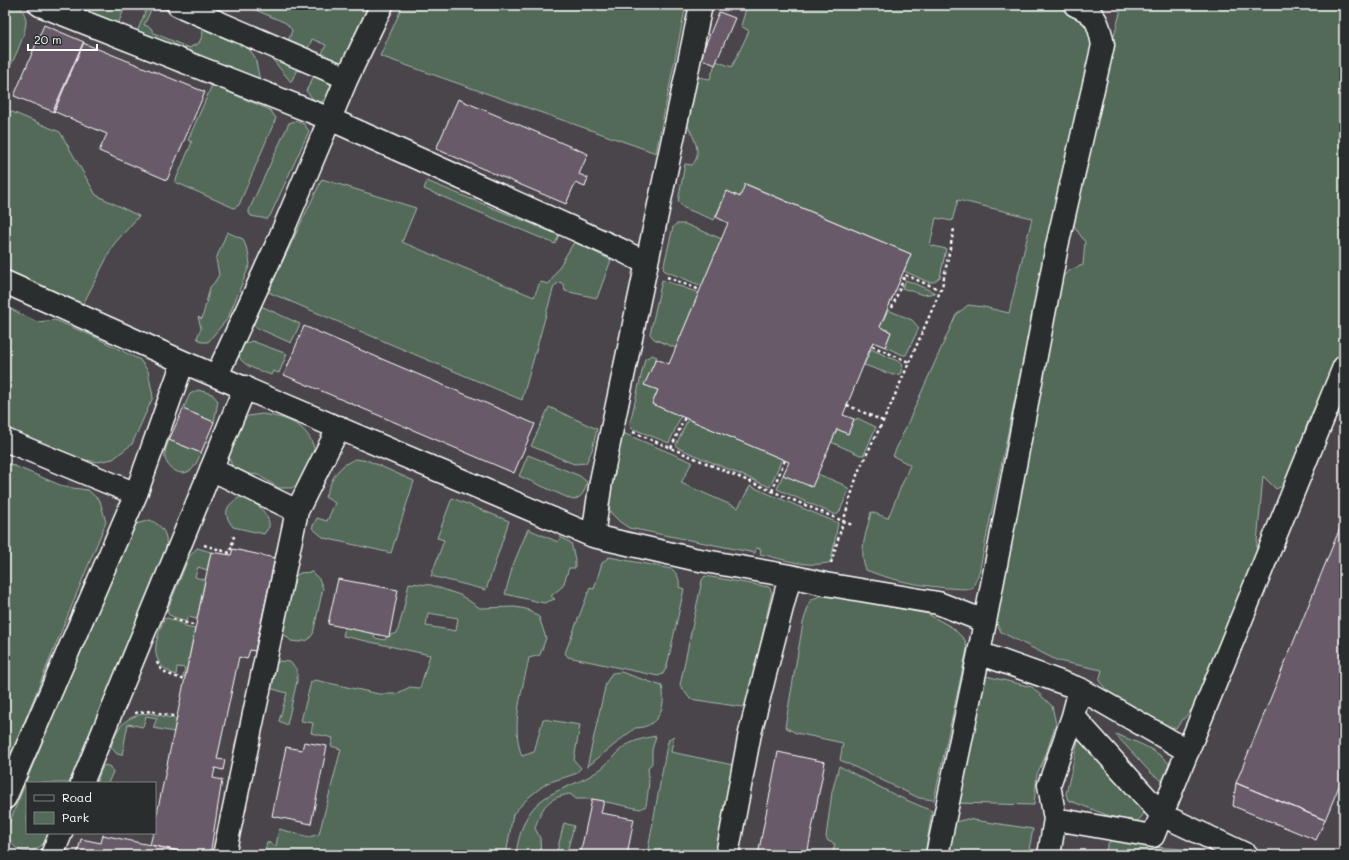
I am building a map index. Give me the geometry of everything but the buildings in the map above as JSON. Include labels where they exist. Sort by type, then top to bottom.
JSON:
[{"type":"lane","points":[[40,5],[330,119],[621,250],[646,263]]},
{"type":"lane","points":[[178,5],[347,78]]},
{"type":"lane","points":[[217,375],[278,242],[347,78],[382,5]]},
{"type":"lane","points":[[593,536],[600,480],[701,5]]},
{"type":"lane","points":[[937,855],[979,653],[1057,246],[1103,45],[1100,29],[1089,11],[1075,5]]},
{"type":"lane","points":[[5,282],[183,362],[217,375],[593,536],[694,559],[790,576],[825,584],[938,603],[984,621]]},
{"type":"lane","points":[[5,798],[136,494],[183,362]]},
{"type":"lane","points":[[1055,819],[1153,836],[1344,367]]},
{"type":"lane","points":[[82,782],[245,387]]},
{"type":"lane","points":[[224,855],[297,511],[339,427]]},
{"type":"lane","points":[[5,440],[136,494]]},
{"type":"lane","points":[[211,469],[297,511]]},
{"type":"lane","points":[[727,855],[750,733],[790,576]]},
{"type":"lane","points":[[979,653],[1080,689],[1188,751]]},
{"type":"lane","points":[[1048,855],[1055,819],[1049,785],[1073,716],[1080,689]]},
{"type":"lane","points":[[1073,716],[1162,815],[1247,855]]},
{"type":"lane","points":[[52,855],[61,834]]},
{"type":"path","points":[[825,584],[858,472],[883,421],[941,290],[954,229]]},
{"type":"path","points":[[892,308],[905,275],[941,290]]},
{"type":"path","points":[[665,276],[700,290]]},
{"type":"path","points":[[872,346],[909,362]]},
{"type":"path","points":[[847,405],[883,421]]},
{"type":"path","points":[[671,448],[685,417]]},
{"type":"path","points":[[612,423],[852,525]]},
{"type":"path","points":[[772,491],[785,460]]},
{"type":"path","points":[[170,617],[196,626]]},
{"type":"shaded area","points":[[5,5],[1344,5],[1344,855],[5,855],[5,769],[106,522],[88,490],[65,487],[137,333],[5,274]]},
{"type":"green space","points":[[5,5],[18,5],[24,12],[26,22],[24,34],[5,75]]},
{"type":"green space","points":[[73,5],[126,5],[118,24]]},
{"type":"green space","points":[[148,5],[165,5],[240,37],[255,57],[260,81],[137,32]],"holes":[[[152,8],[157,10],[164,9],[200,23],[203,34],[199,43],[189,48],[154,33],[150,27],[144,25]]]},
{"type":"green space","points":[[244,5],[369,5],[341,67],[319,60],[326,45],[312,39],[306,54],[288,42],[292,30],[286,23]]},
{"type":"green space","points":[[403,5],[686,5],[656,153],[380,56]]},
{"type":"green space","points":[[747,5],[1053,5],[1085,18],[1095,34],[1019,379],[979,573],[972,589],[946,588],[904,582],[866,570],[863,556],[864,541],[871,512],[888,518],[910,465],[893,456],[956,315],[968,305],[1009,313],[1032,218],[958,200],[952,221],[936,218],[930,245],[946,249],[940,277],[934,282],[928,282],[904,271],[911,254],[746,184],[740,197],[727,191],[714,220],[684,208],[678,202],[685,164],[692,165],[697,155],[694,138],[686,122],[697,77],[710,79],[716,61],[732,67],[749,31],[741,26]]},
{"type":"green space","points":[[1122,5],[1344,5],[1344,345],[1308,421],[1287,484],[1276,489],[1263,476],[1256,554],[1207,691],[1176,728],[1161,726],[1110,694],[1099,681],[1102,670],[1058,661],[1001,632],[995,620],[1061,280],[1068,272],[1083,265],[1085,242],[1074,226],[1098,99]]},
{"type":"green space","points":[[269,55],[300,64],[291,82]]},
{"type":"green space","points":[[315,74],[326,79],[331,88],[322,102],[315,101],[306,91]]},
{"type":"green space","points":[[212,85],[270,110],[276,118],[239,205],[234,208],[175,182],[192,142],[188,140]]},
{"type":"green space","points":[[5,109],[60,132],[96,195],[139,216],[114,244],[81,308],[5,274]]},
{"type":"green space","points":[[295,121],[304,124],[309,131],[270,216],[267,219],[251,216],[249,210],[289,123]]},
{"type":"green space","points":[[322,179],[416,208],[402,242],[534,297],[540,282],[549,284],[574,242],[611,260],[597,298],[565,291],[564,285],[560,282],[554,286],[522,400],[268,292]]},
{"type":"green space","points":[[427,181],[559,235],[555,244],[424,189]]},
{"type":"green space","points":[[676,224],[685,224],[722,239],[702,286],[663,269],[673,227]]},
{"type":"green space","points":[[227,232],[243,239],[248,252],[250,264],[228,318],[208,342],[202,342],[197,338],[201,328],[198,317],[202,319],[210,287],[219,275],[216,259]]},
{"type":"green space","points":[[662,280],[699,293],[676,348],[654,339],[650,334]]},
{"type":"green space","points":[[906,280],[936,293],[923,295],[902,288]]},
{"type":"green space","points":[[5,306],[37,322],[55,320],[95,337],[140,360],[148,371],[153,397],[132,444],[113,459],[98,462],[73,458],[5,430]]},
{"type":"green space","points":[[261,306],[300,324],[291,343],[253,326]]},
{"type":"green space","points":[[888,310],[912,320],[919,328],[906,355],[885,347],[891,332],[880,327]]},
{"type":"green space","points":[[252,341],[287,354],[279,373],[273,371],[271,375],[250,367],[241,360],[239,355],[242,346]]},
{"type":"green space","points":[[871,349],[900,362],[903,365],[900,374],[893,375],[864,365]]},
{"type":"green space","points":[[652,355],[657,357],[645,385],[658,390],[652,404],[681,416],[669,443],[631,428],[630,423],[645,359]]},
{"type":"green space","points":[[198,390],[212,394],[218,401],[214,422],[183,409],[190,394]]},
{"type":"green space","points":[[549,407],[597,429],[592,450],[586,463],[574,464],[531,446]]},
{"type":"green space","points":[[262,414],[288,420],[296,424],[302,428],[312,442],[315,451],[299,483],[292,488],[279,488],[258,475],[235,472],[230,461],[228,445],[233,430],[248,416]]},
{"type":"green space","points":[[857,418],[876,427],[864,455],[860,455],[831,442],[837,429],[848,434],[854,419],[856,420]]},
{"type":"green space","points":[[688,419],[782,459],[770,487],[678,448],[676,445]]},
{"type":"green space","points":[[623,433],[692,462],[681,483],[738,508],[750,486],[838,523],[831,562],[823,564],[805,564],[760,554],[761,549],[756,548],[755,553],[629,528],[620,522],[610,512],[608,500]]},
{"type":"green space","points":[[169,440],[201,453],[190,471],[182,473],[177,472],[167,463],[165,454]]},
{"type":"green space","points":[[528,455],[580,476],[587,482],[583,493],[573,500],[519,476]]},
{"type":"green space","points":[[355,459],[369,461],[414,481],[391,553],[324,538],[312,528],[317,518],[327,521],[335,503],[325,497],[330,484],[343,466]]},
{"type":"green space","points":[[5,462],[65,487],[88,490],[100,501],[106,522],[5,769]]},
{"type":"green space","points":[[818,474],[844,485],[849,490],[839,513],[836,515],[777,489],[783,475]]},
{"type":"green space","points":[[242,496],[256,504],[267,517],[269,527],[264,534],[233,527],[229,522],[227,517],[227,509],[229,505]]},
{"type":"green space","points":[[452,498],[509,521],[486,590],[431,576],[444,540],[437,538]]},
{"type":"green space","points":[[150,520],[158,525],[164,531],[166,549],[70,782],[26,782],[26,834],[49,834],[39,847],[32,851],[25,852],[19,850],[13,845],[9,838],[7,828],[129,531],[133,525]]},
{"type":"green space","points":[[528,529],[558,542],[560,537],[571,543],[575,559],[575,568],[569,568],[563,586],[551,596],[555,599],[544,603],[505,594],[513,565]]},
{"type":"green space","points":[[197,548],[211,552],[207,570],[198,567],[195,577],[205,580],[197,619],[188,617],[186,622],[169,615],[167,611],[189,557]]},
{"type":"green space","points":[[609,557],[672,569],[678,577],[679,587],[684,589],[667,666],[663,674],[658,676],[568,657],[565,653],[590,588],[594,589],[602,563]]},
{"type":"green space","points":[[312,572],[319,579],[323,588],[313,634],[308,640],[299,642],[291,641],[282,632],[294,577],[300,573]]},
{"type":"green space","points":[[705,576],[769,587],[772,592],[747,705],[742,707],[690,699],[680,685],[702,580]]},
{"type":"green space","points":[[409,583],[431,585],[460,595],[480,608],[515,607],[526,609],[539,617],[546,638],[540,655],[529,658],[521,694],[517,720],[517,732],[522,756],[534,752],[543,719],[580,725],[574,760],[581,768],[575,774],[547,783],[529,797],[513,814],[506,855],[264,855],[267,842],[276,846],[279,829],[309,837],[319,834],[341,749],[331,746],[333,738],[311,733],[313,723],[301,721],[311,682],[315,680],[379,694],[396,694],[410,687],[420,688],[430,655],[343,636],[345,627],[375,633],[374,638],[385,640],[387,636],[397,633]],"holes":[[[428,613],[458,618],[456,631],[426,626]]]},
{"type":"green space","points":[[822,594],[928,614],[953,628],[965,640],[967,649],[934,800],[919,798],[840,760],[843,743],[796,733],[785,727],[803,623],[810,601]]},
{"type":"green space","points":[[168,618],[185,625],[185,627],[195,629],[185,677],[183,676],[185,668],[177,667],[176,675],[167,670],[157,658],[156,644],[158,636],[164,619]]},
{"type":"green space","points":[[279,661],[290,662],[297,670],[297,681],[287,725],[279,721],[287,693],[269,688],[276,664]]},
{"type":"green space","points":[[621,672],[662,686],[662,709],[655,720],[650,724],[635,728],[587,767],[606,683],[612,673]]},
{"type":"green space","points":[[986,676],[1032,687],[1052,706],[1056,724],[1045,757],[1037,774],[1034,805],[955,803],[980,684]]},
{"type":"green space","points":[[149,713],[176,719],[174,732],[153,728],[157,718],[146,716],[143,727],[128,724],[122,755],[117,754],[111,747],[113,739],[120,727],[128,719],[134,716]]},
{"type":"green space","points":[[1115,734],[1147,747],[1167,761],[1173,768],[1167,784],[1151,773]]},
{"type":"green space","points":[[656,736],[652,750],[652,763],[648,768],[649,782],[646,806],[640,809],[592,799],[576,799],[570,794],[556,798],[543,809],[535,828],[540,838],[541,855],[517,855],[517,846],[521,831],[527,817],[535,806],[555,792],[590,776],[602,768],[619,750],[629,743]]},
{"type":"green space","points":[[674,736],[671,752],[733,765],[715,855],[647,855],[667,745],[669,739]]},
{"type":"green space","points":[[1079,737],[1145,811],[1137,821],[1132,823],[1125,822],[1068,800],[1066,794]]},
{"type":"green space","points":[[106,765],[110,767],[113,772],[108,782],[96,782],[103,766]]},
{"type":"green space","points":[[839,766],[897,796],[932,811],[925,855],[832,855],[835,844],[828,841],[826,837],[832,792]]},
{"type":"green space","points":[[967,819],[1033,829],[1028,855],[946,855],[952,825],[955,822]]},
{"type":"green space","points":[[564,823],[574,826],[566,855],[556,855]]},
{"type":"green space","points":[[1117,839],[1153,847],[1198,850],[1207,854],[1104,855],[1109,842]]}]
